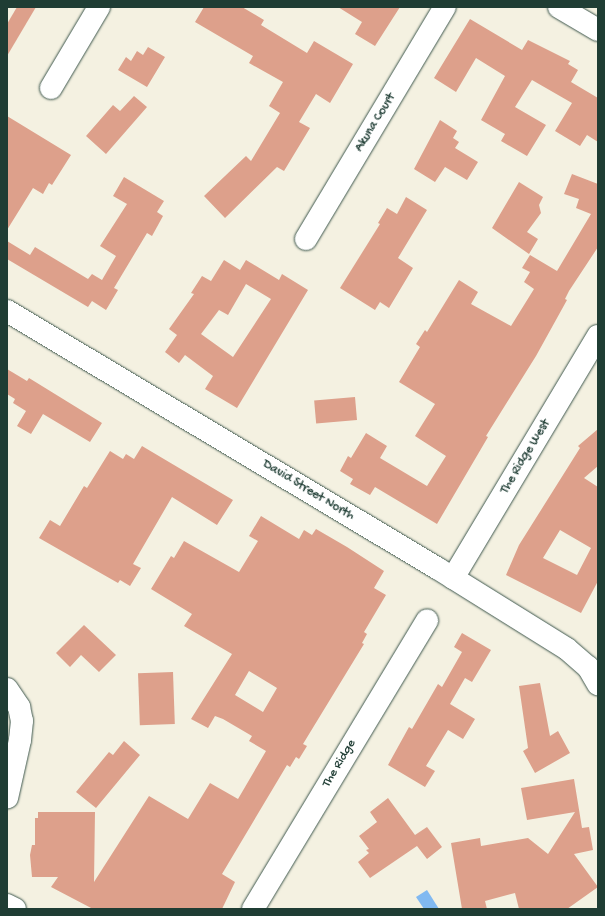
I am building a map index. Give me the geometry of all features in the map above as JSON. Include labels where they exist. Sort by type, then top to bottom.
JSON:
[{"type":"street","points":[[51,88],[100,7]]},
{"type":"street","name":"Akuna Court","points":[[306,239],[445,7]]},
{"type":"street","points":[[559,7],[598,30]]},
{"type":"street","name":"David Street North","points":[[7,312],[453,578],[571,652],[588,667],[598,684]]},
{"type":"street","name":"The Ridge West","points":[[453,578],[598,336]]},
{"type":"street","name":"The Ridge","points":[[253,909],[428,620]]},
{"type":"street","points":[[7,689],[19,707],[22,720],[20,740],[7,798]]},
{"type":"street","points":[[7,904],[15,909]]},
{"type":"water","points":[[427,890],[439,909],[424,909],[416,897]]},
{"type":"building","points":[[17,7],[36,7],[7,56],[7,24]]},
{"type":"building","points":[[204,7],[242,7],[264,20],[261,25],[307,53],[314,41],[353,64],[330,103],[316,94],[299,122],[310,128],[284,171],[277,167],[225,218],[204,196],[246,156],[251,161],[280,113],[269,106],[283,82],[249,63],[253,56],[195,22]]},
{"type":"building","points":[[338,7],[400,7],[375,46],[355,34],[362,22]]},
{"type":"building","points":[[470,19],[522,50],[528,40],[570,61],[568,64],[578,70],[571,82],[598,98],[598,142],[587,135],[580,146],[555,131],[572,103],[532,80],[515,107],[546,125],[527,156],[501,141],[505,134],[481,120],[505,76],[476,58],[456,92],[434,78]]},
{"type":"building","points":[[148,47],[165,57],[147,87],[118,70],[126,57],[131,61],[137,51],[143,55]]},
{"type":"building","points":[[134,96],[147,107],[106,154],[86,136],[113,105],[120,111]]},
{"type":"building","points":[[7,116],[71,155],[52,185],[49,183],[43,194],[33,188],[7,230]]},
{"type":"building","points":[[440,120],[457,131],[453,138],[459,142],[455,148],[478,162],[467,180],[445,167],[435,182],[414,169]]},
{"type":"building","points":[[572,174],[598,184],[598,247],[569,291],[565,299],[567,300],[536,356],[486,436],[488,437],[437,524],[375,487],[370,495],[350,484],[353,479],[340,471],[348,456],[351,458],[366,433],[387,446],[380,458],[427,486],[446,456],[415,436],[435,404],[399,382],[420,347],[416,344],[425,330],[427,332],[459,280],[478,292],[471,304],[511,326],[534,289],[524,282],[530,272],[522,268],[530,255],[557,271],[591,214],[576,208],[579,199],[564,194]]},
{"type":"building","points":[[124,177],[164,201],[157,212],[163,216],[152,236],[147,233],[114,288],[118,290],[106,310],[92,301],[88,307],[7,259],[7,241],[30,255],[35,247],[88,279],[92,274],[102,280],[116,256],[100,246],[127,204],[113,196]]},
{"type":"building","points":[[519,182],[543,197],[539,205],[541,213],[527,232],[538,239],[529,254],[492,228]]},
{"type":"building","points":[[406,197],[427,210],[398,258],[413,268],[389,308],[380,302],[375,310],[340,288],[380,224],[378,223],[387,208],[397,214]]},
{"type":"building","points":[[224,260],[240,270],[246,260],[279,280],[282,274],[308,290],[237,408],[205,389],[213,376],[185,355],[179,363],[165,352],[177,335],[169,329],[194,294],[191,293],[202,276],[211,281]],"holes":[[[246,284],[271,299],[233,357],[201,334],[219,310],[228,315]]]},
{"type":"building","points":[[7,369],[27,381],[29,378],[102,423],[90,442],[43,414],[31,434],[17,426],[26,411],[13,403],[15,399],[7,394]]},
{"type":"building","points":[[355,397],[357,420],[316,423],[314,401]]},
{"type":"building","points":[[598,429],[598,466],[584,478],[598,487],[598,581],[581,613],[506,575],[519,545],[580,448],[578,446]],"holes":[[[560,530],[591,548],[577,575],[543,558]]]},
{"type":"building","points":[[142,446],[233,500],[217,525],[172,497],[133,564],[141,568],[130,586],[120,580],[118,583],[39,538],[50,520],[60,526],[84,486],[87,488],[110,451],[123,459],[126,454],[134,459]]},
{"type":"building","points":[[261,516],[299,539],[304,530],[312,535],[316,529],[384,571],[374,588],[386,595],[364,632],[367,634],[362,643],[364,644],[303,744],[307,746],[299,759],[296,757],[290,767],[287,765],[222,874],[235,882],[222,909],[93,909],[51,887],[58,877],[32,877],[30,855],[32,845],[35,845],[35,818],[38,818],[38,812],[95,812],[94,882],[149,796],[188,819],[210,783],[238,799],[266,751],[249,741],[252,736],[223,719],[215,716],[208,728],[191,719],[232,654],[184,626],[192,614],[151,589],[171,556],[174,558],[184,541],[239,572],[258,541],[249,536]],"holes":[[[249,671],[277,688],[263,712],[235,695]]]},
{"type":"building","points":[[84,625],[116,655],[99,672],[81,655],[70,667],[56,653]]},
{"type":"building","points":[[462,633],[491,650],[472,682],[465,678],[450,704],[475,719],[463,739],[448,730],[426,766],[435,771],[425,787],[388,765],[409,727],[412,729],[438,684],[442,687],[462,652],[454,647]]},
{"type":"building","points":[[173,672],[175,724],[140,725],[138,673]]},
{"type":"building","points":[[540,683],[550,736],[558,731],[570,753],[535,773],[523,751],[528,748],[519,686]]},
{"type":"building","points":[[124,741],[140,755],[96,808],[76,792],[109,752],[113,755]]},
{"type":"building","points":[[574,779],[582,828],[589,827],[593,850],[574,854],[598,887],[567,909],[519,909],[515,893],[485,901],[487,909],[462,909],[451,843],[480,838],[481,846],[528,838],[548,854],[575,812],[527,820],[521,788]]},
{"type":"building","points":[[388,798],[415,835],[427,827],[442,847],[427,859],[417,846],[370,878],[358,862],[369,853],[366,850],[369,849],[359,836],[377,822],[370,812]]}]
